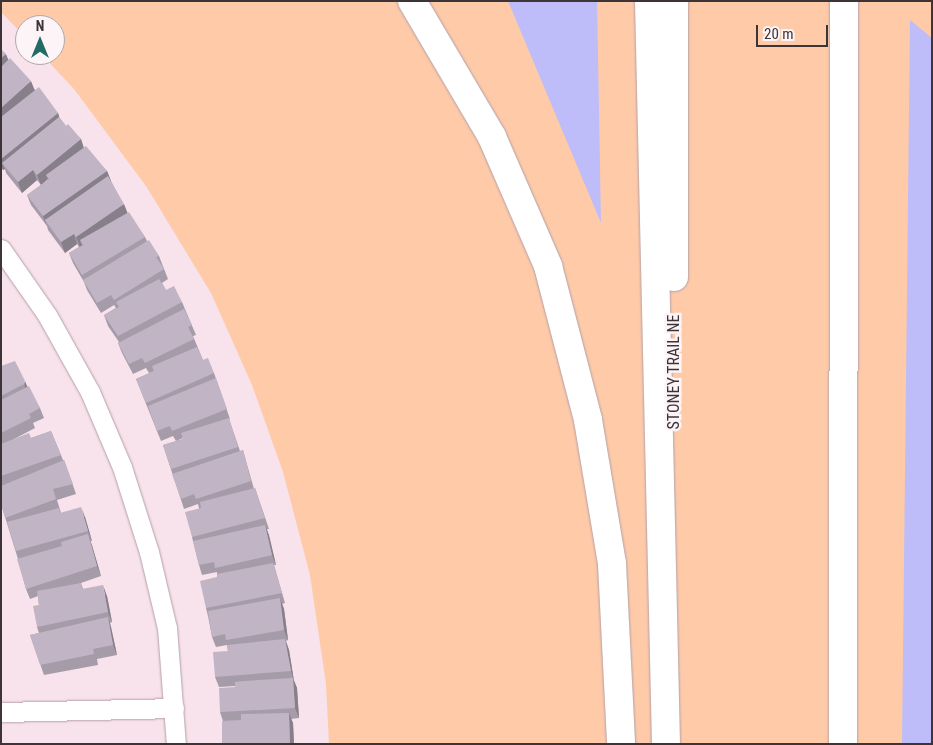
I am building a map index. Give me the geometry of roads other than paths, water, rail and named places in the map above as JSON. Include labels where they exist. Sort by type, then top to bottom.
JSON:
[{"type":"highway","points":[[412,1],[492,137],[548,266],[588,420],[612,564],[621,744]]},
{"type":"highway","points":[[649,1],[666,744]]},
{"type":"highway","name":"STONEY TRAIL NE","points":[[673,744],[674,1]]},
{"type":"highway","points":[[843,744],[844,1]]},
{"type":"street","points":[[1,249],[48,315],[90,392],[122,467],[149,552],[166,628],[176,744]]},
{"type":"street","points":[[1,712],[174,708]]},
{"type":"water","points":[[508,1],[597,1],[601,223]]},
{"type":"water","points":[[910,20],[932,38],[932,744],[902,744]]}]
